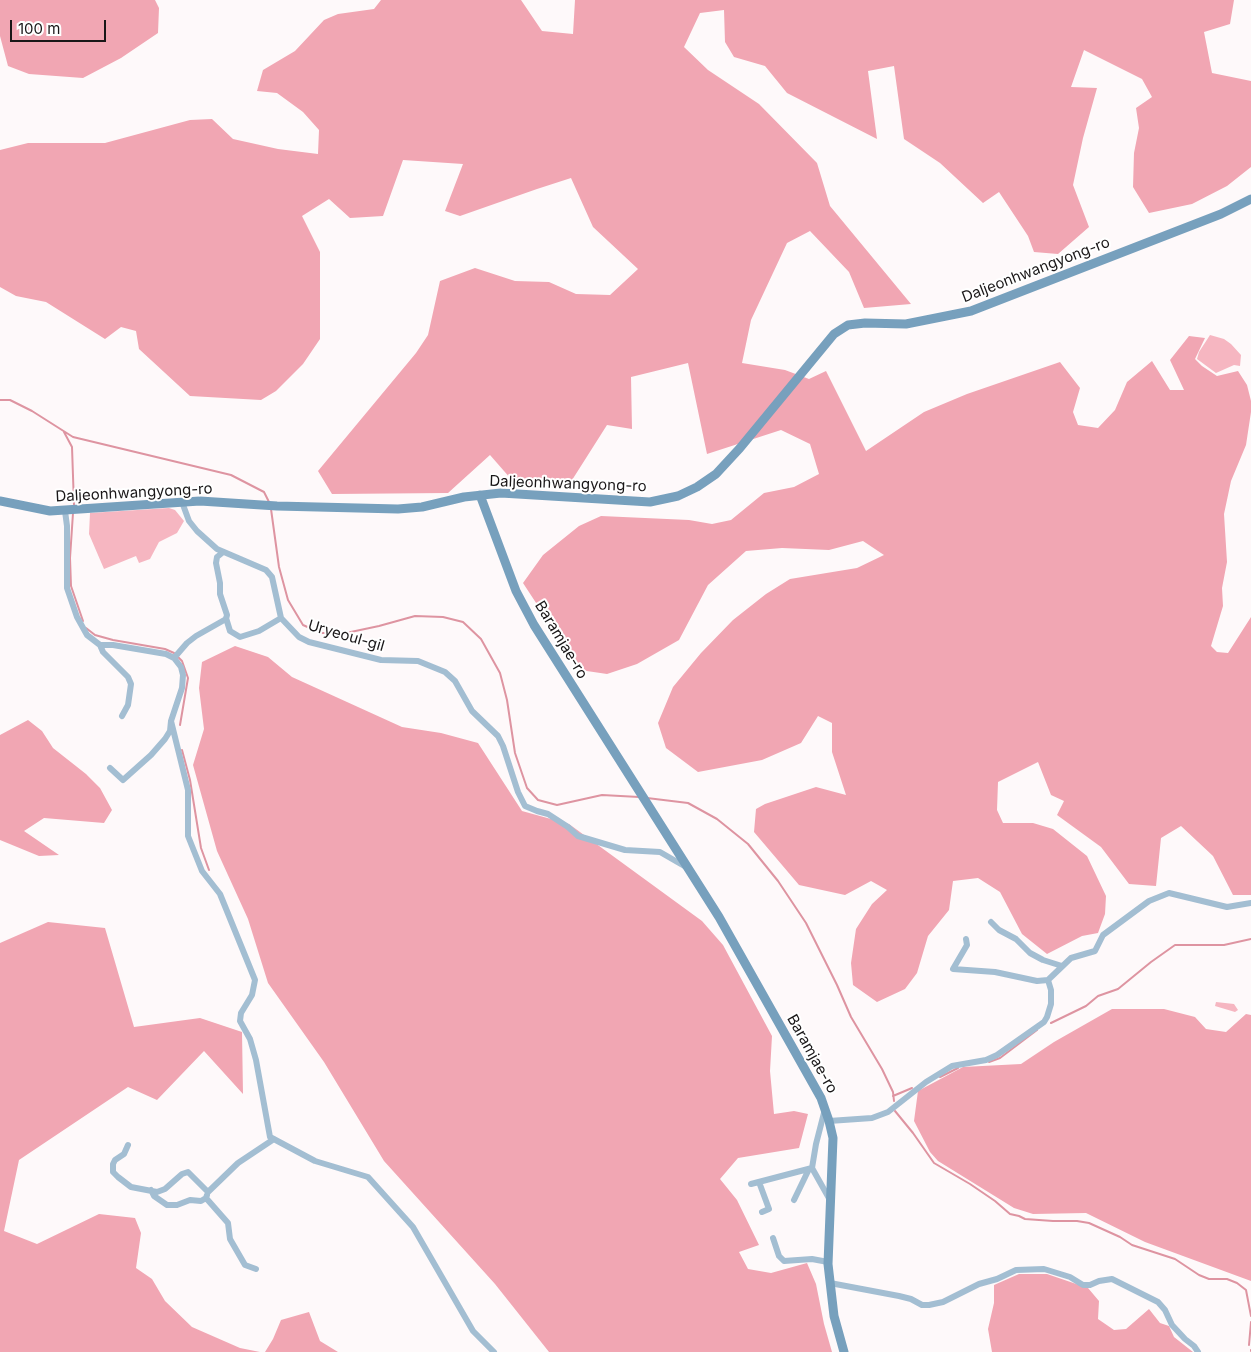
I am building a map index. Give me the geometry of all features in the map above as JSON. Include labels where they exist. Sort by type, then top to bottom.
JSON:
[{"type":"main road","name":"Daljeonhwangyong-ro","points":[[0,501],[50,511],[200,501],[277,506],[398,509],[422,507],[464,497],[502,493],[650,502],[678,496],[697,487],[716,474],[740,448],[834,334],[848,325],[865,323],[906,324],[971,311],[1221,214],[1251,200]]},
{"type":"main road","name":"Baramjae-ro","points":[[480,495],[516,591],[534,625],[719,917],[821,1098],[833,1138],[828,1262],[834,1316],[844,1352]]},
{"type":"street","points":[[182,502],[184,512],[194,528],[209,542],[222,552],[266,570],[272,577],[281,618],[258,631],[240,637],[230,631],[220,594],[216,563],[217,557],[222,552]]},
{"type":"street","points":[[72,510],[67,526],[66,577],[68,588],[82,627],[87,635],[100,645],[103,652],[128,677],[131,684],[128,705],[122,716]]},
{"type":"street","points":[[176,656],[196,636],[226,618]]},
{"type":"street","name":"Uryeoul-gil","points":[[281,618],[293,632],[309,642],[381,660],[418,661],[445,672],[455,680],[472,711],[498,736],[525,806],[548,814],[568,826],[578,836],[625,850],[660,852],[687,867]]},
{"type":"street","points":[[100,645],[176,656]]},
{"type":"street","points":[[110,768],[123,780],[151,755],[170,730],[171,721],[182,688],[183,676],[176,656]]},
{"type":"street","points":[[171,721],[188,790],[188,836],[202,871],[220,894],[255,980],[252,995],[241,1013],[240,1020],[250,1040],[256,1060],[270,1137],[315,1161],[368,1176],[413,1227],[473,1332],[494,1352]]},
{"type":"street","points":[[966,939],[967,945],[953,969],[995,972],[1037,981],[1048,980],[1071,958],[1095,950],[1103,935],[1110,929],[1149,901],[1169,893],[1227,907],[1251,903]]},
{"type":"street","points":[[992,922],[999,930],[1016,939],[1030,953],[1043,960],[1062,966]]},
{"type":"street","points":[[829,1121],[872,1118],[888,1112],[926,1082],[952,1066],[986,1060],[997,1055],[1044,1022],[1051,1004],[1051,990],[1048,980]]},
{"type":"street","points":[[794,1200],[811,1168],[825,1108]]},
{"type":"street","points":[[151,1190],[154,1196],[167,1205],[177,1205],[190,1200],[201,1200],[238,1162],[274,1140]]},
{"type":"street","points":[[128,1145],[124,1154],[115,1160],[113,1164],[113,1172],[118,1177],[132,1186],[157,1192],[166,1189],[182,1174],[188,1172],[228,1223],[230,1239],[245,1264],[256,1269]]},
{"type":"street","points":[[751,1184],[811,1168]]},
{"type":"street","points":[[811,1168],[830,1200]]},
{"type":"street","points":[[759,1182],[769,1209],[762,1212]]},
{"type":"street","points":[[773,1238],[779,1256],[784,1261],[812,1259],[828,1262]]},
{"type":"street","points":[[830,1283],[899,1296],[911,1299],[922,1305],[929,1305],[943,1302],[979,1284],[997,1279],[1016,1270],[1044,1269],[1084,1285],[1112,1279],[1158,1302],[1165,1310],[1172,1325],[1198,1352]]},
{"type":"shaded area","points":[[0,0],[155,0],[159,8],[158,33],[121,58],[83,78],[29,74],[8,66],[0,36]]},
{"type":"shaded area","points":[[381,0],[521,0],[542,31],[573,34],[575,0],[1234,0],[1230,24],[1204,32],[1212,73],[1251,81],[1251,167],[1227,186],[1192,204],[1149,213],[1133,187],[1134,153],[1139,128],[1136,108],[1152,97],[1142,79],[1084,50],[1071,87],[1097,88],[1083,138],[1073,185],[1089,227],[1058,254],[1034,252],[1028,236],[999,192],[983,203],[940,163],[904,139],[894,66],[868,71],[877,139],[787,93],[765,66],[734,57],[725,42],[724,10],[700,13],[684,47],[708,70],[759,104],[817,163],[830,206],[911,304],[864,308],[849,272],[810,231],[787,243],[751,320],[742,363],[785,370],[809,379],[826,371],[866,451],[924,412],[967,394],[1060,362],[1080,388],[1073,412],[1078,425],[1098,428],[1115,410],[1127,382],[1152,361],[1170,390],[1184,390],[1170,360],[1189,336],[1205,338],[1195,359],[1202,366],[1217,376],[1238,371],[1247,385],[1251,401],[1251,412],[1246,445],[1231,481],[1224,514],[1227,562],[1222,588],[1223,606],[1211,646],[1217,652],[1228,653],[1251,617],[1251,895],[1233,895],[1213,856],[1181,826],[1161,838],[1156,886],[1129,884],[1101,847],[1057,815],[1064,801],[1051,795],[1038,762],[998,782],[997,810],[1003,823],[1033,823],[1053,829],[1087,856],[1106,896],[1105,914],[1098,933],[1082,936],[1047,954],[1022,934],[1000,892],[978,878],[953,881],[949,910],[928,936],[917,973],[905,989],[877,1002],[853,985],[851,963],[856,929],[872,904],[887,890],[871,881],[845,895],[799,885],[754,832],[756,809],[765,804],[816,787],[846,795],[832,752],[832,723],[818,716],[801,743],[762,760],[698,772],[666,748],[658,723],[673,687],[701,653],[733,620],[766,594],[790,579],[857,568],[884,555],[863,541],[829,550],[782,548],[746,551],[708,585],[679,640],[637,664],[607,674],[580,670],[523,583],[543,555],[579,526],[601,516],[689,520],[712,524],[731,520],[764,493],[794,487],[819,474],[810,444],[781,430],[707,454],[688,363],[631,377],[632,429],[607,425],[567,488],[518,487],[490,455],[448,493],[332,494],[318,471],[416,353],[428,335],[440,281],[475,268],[515,281],[549,282],[576,294],[610,295],[638,269],[593,227],[571,178],[460,216],[445,211],[463,164],[403,160],[383,216],[350,218],[329,199],[302,216],[320,252],[320,339],[303,364],[276,391],[261,400],[190,396],[139,349],[136,331],[121,327],[105,339],[46,302],[16,296],[0,287],[0,150],[28,143],[105,143],[190,120],[212,119],[233,139],[278,149],[318,154],[319,130],[303,112],[277,93],[257,91],[263,70],[295,51],[324,20],[338,14],[374,9]]},
{"type":"shaded area","points":[[1210,335],[1224,339],[1231,344],[1241,355],[1240,366],[1234,365],[1216,373],[1197,359],[1199,352]]},
{"type":"shaded area","points":[[169,508],[175,510],[184,521],[177,533],[159,542],[150,559],[139,563],[136,556],[104,569],[89,534],[90,513]]},
{"type":"shaded area","points":[[235,646],[268,657],[292,677],[402,727],[441,733],[478,743],[522,811],[569,824],[702,921],[723,945],[772,1036],[770,1071],[774,1114],[794,1111],[808,1114],[799,1148],[738,1158],[720,1179],[737,1200],[759,1245],[739,1252],[748,1269],[771,1273],[807,1263],[816,1284],[832,1352],[549,1352],[495,1284],[384,1161],[324,1062],[268,983],[248,919],[217,851],[193,765],[204,729],[199,688],[202,662]]},
{"type":"shaded area","points":[[28,720],[42,731],[53,748],[86,774],[100,788],[112,810],[104,823],[44,818],[24,831],[59,855],[39,856],[0,840],[0,735]]},
{"type":"shaded area","points":[[48,922],[105,928],[134,1027],[200,1018],[242,1032],[243,1094],[204,1051],[157,1100],[128,1087],[19,1160],[4,1231],[37,1244],[99,1214],[135,1218],[141,1233],[136,1268],[152,1279],[165,1301],[192,1327],[240,1348],[260,1352],[0,1352],[0,943]]},
{"type":"shaded area","points":[[1216,1002],[1234,1004],[1238,1010],[1235,1012],[1215,1006]]},
{"type":"shaded area","points":[[1112,1009],[1164,1009],[1195,1017],[1206,1029],[1226,1032],[1246,1014],[1251,1015],[1251,1281],[1145,1242],[1086,1213],[1033,1214],[1014,1208],[938,1161],[930,1152],[914,1121],[918,1091],[963,1067],[1021,1064],[1054,1042]]},
{"type":"shaded area","points":[[1019,1274],[1047,1274],[1088,1288],[1099,1301],[1098,1319],[1114,1330],[1126,1329],[1149,1309],[1160,1323],[1169,1326],[1174,1337],[1193,1352],[992,1352],[988,1329],[994,1303],[994,1285]]},
{"type":"shaded area","points":[[309,1312],[320,1341],[338,1352],[265,1352],[281,1320]]},
{"type":"waterway","points":[[0,400],[10,400],[32,411],[73,437],[231,475],[264,492],[269,502]]},
{"type":"waterway","points":[[64,432],[72,447],[74,505]]},
{"type":"waterway","points":[[271,509],[279,567],[288,600],[303,625],[321,633],[346,633],[415,616],[443,617],[463,622],[481,639],[500,673],[507,700],[515,753],[527,788],[538,800],[557,805],[602,795],[639,797]]},
{"type":"waterway","points":[[73,513],[70,558],[71,586],[83,621]]},
{"type":"waterway","points":[[86,628],[95,635],[113,640],[165,649],[174,653],[182,661],[188,678],[180,725]]},
{"type":"waterway","points":[[182,750],[190,780],[201,848],[209,870]]},
{"type":"waterway","points":[[647,798],[688,803],[717,819],[748,844],[778,881],[806,923],[851,1017],[882,1069],[893,1092],[894,1101]]},
{"type":"waterway","points":[[1051,1023],[1086,1006],[1098,996],[1118,989],[1175,945],[1224,945],[1251,939]]},
{"type":"waterway","points":[[989,1062],[1000,1058],[1037,1030]]},
{"type":"waterway","points":[[940,1077],[958,1068]]},
{"type":"waterway","points":[[893,1096],[912,1088]]},
{"type":"waterway","points":[[895,1111],[934,1163],[970,1184],[1010,1214],[1025,1219],[1089,1223],[1120,1237],[1132,1245],[1175,1259],[1199,1275],[1209,1279],[1227,1279],[1237,1283],[1246,1290],[1251,1316]]},
{"type":"waterway","points":[[1249,1345],[1251,1322]]}]
